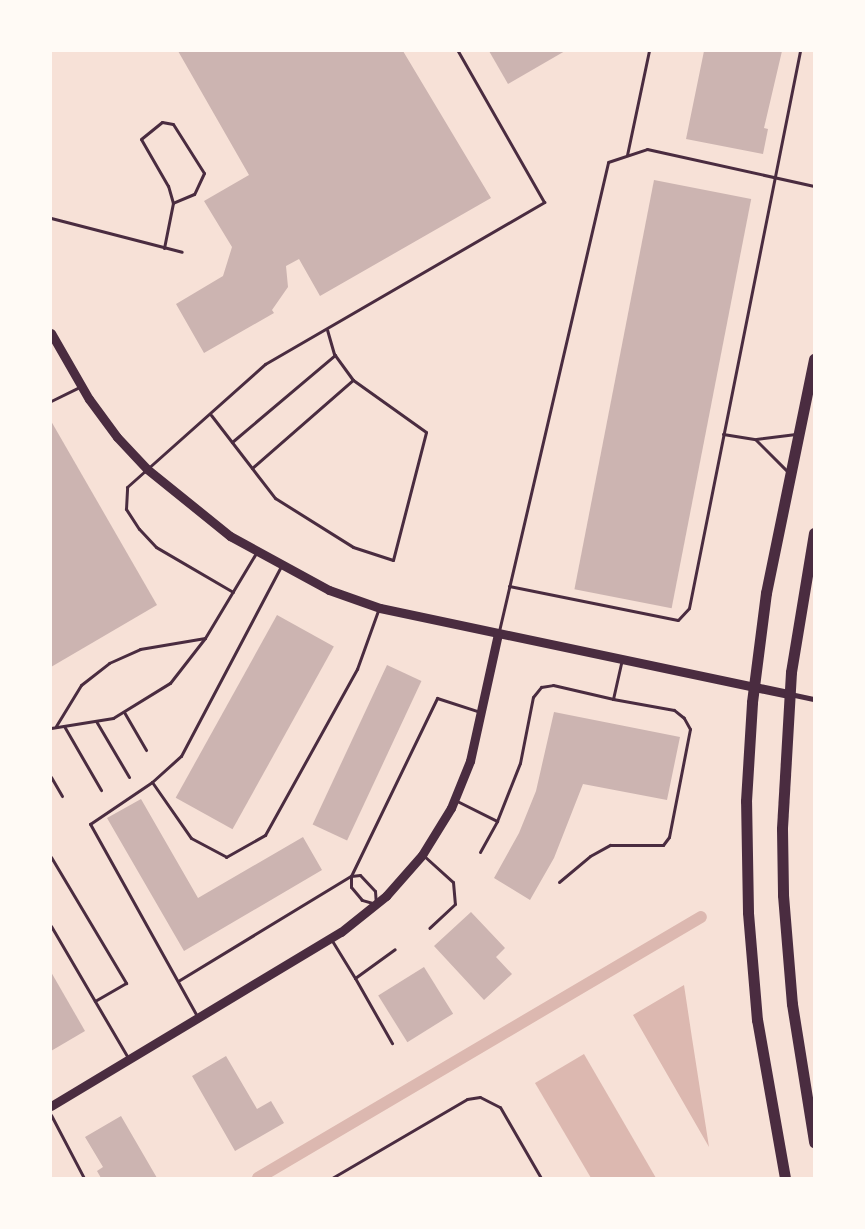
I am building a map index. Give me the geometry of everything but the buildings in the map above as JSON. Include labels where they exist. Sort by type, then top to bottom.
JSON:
[{"type":"highway","points":[[784,1178],[763,1066],[748,912],[746,801],[754,685],[769,576],[814,359]]},
{"type":"highway","points":[[814,533],[789,694],[783,796],[783,895],[795,1033],[814,1142]]},
{"type":"street","points":[[51,333],[82,386],[117,437],[147,469],[187,503],[256,553],[329,590],[380,608],[814,699]]},
{"type":"street","points":[[51,1106],[331,938],[376,904],[422,855],[454,799],[470,761],[498,634]]},
{"type":"lane","points":[[234,592],[165,553],[139,529],[126,508],[124,497],[127,487],[211,415],[265,364],[544,202],[458,51]]},
{"type":"lane","points":[[627,156],[649,51]]},
{"type":"lane","points":[[509,586],[678,620],[688,608],[800,51]]},
{"type":"lane","points":[[164,248],[173,203],[168,186],[141,139],[162,122],[173,124],[204,173],[202,183],[194,194],[173,203]]},
{"type":"lane","points":[[498,634],[608,162],[647,149],[814,186]]},
{"type":"lane","points":[[51,218],[182,252]]},
{"type":"lane","points":[[211,415],[275,498],[353,547],[393,560],[426,432],[353,380],[335,355],[326,330]]},
{"type":"lane","points":[[232,442],[335,355]]},
{"type":"lane","points":[[252,468],[353,380]]},
{"type":"lane","points":[[51,401],[82,386]]},
{"type":"lane","points":[[723,434],[756,439],[798,434]]},
{"type":"lane","points":[[756,439],[789,473]]},
{"type":"lane","points":[[53,728],[113,718],[170,683],[205,638],[256,553]]},
{"type":"lane","points":[[199,1018],[90,824],[152,782],[181,756],[281,566]]},
{"type":"lane","points":[[152,782],[191,838],[226,857],[265,835],[357,669],[380,608]]},
{"type":"lane","points":[[53,728],[81,685],[109,664],[140,650],[205,638]]},
{"type":"lane","points":[[613,699],[622,658]]},
{"type":"lane","points":[[480,852],[496,821],[520,763],[536,692],[553,685],[613,699],[674,710],[684,718],[690,729],[669,837],[663,845],[610,845],[590,856],[560,882]]},
{"type":"lane","points":[[178,981],[350,876],[360,874],[375,891],[376,904],[362,900],[351,887],[350,876],[437,698],[482,712]]},
{"type":"lane","points":[[124,712],[146,750]]},
{"type":"lane","points":[[96,721],[129,777]]},
{"type":"lane","points":[[64,726],[101,790]]},
{"type":"lane","points":[[51,777],[62,796]]},
{"type":"lane","points":[[454,799],[496,821]]},
{"type":"lane","points":[[422,855],[453,882],[455,904],[429,928]]},
{"type":"lane","points":[[51,857],[126,983],[96,1001]]},
{"type":"lane","points":[[51,926],[130,1060]]},
{"type":"lane","points":[[331,938],[392,1043]]},
{"type":"lane","points":[[355,978],[395,949]]},
{"type":"lane","points":[[332,1178],[467,1098],[480,1097],[500,1107],[541,1178]]},
{"type":"lane","points":[[51,1115],[84,1178]]},
{"type":"shaded area","points":[[684,985],[692,1038],[709,1147],[633,1015]]},
{"type":"shaded area","points":[[584,1054],[656,1178],[591,1178],[535,1083]]},
{"type":"waterway","points":[[258,1178],[701,917]]}]
